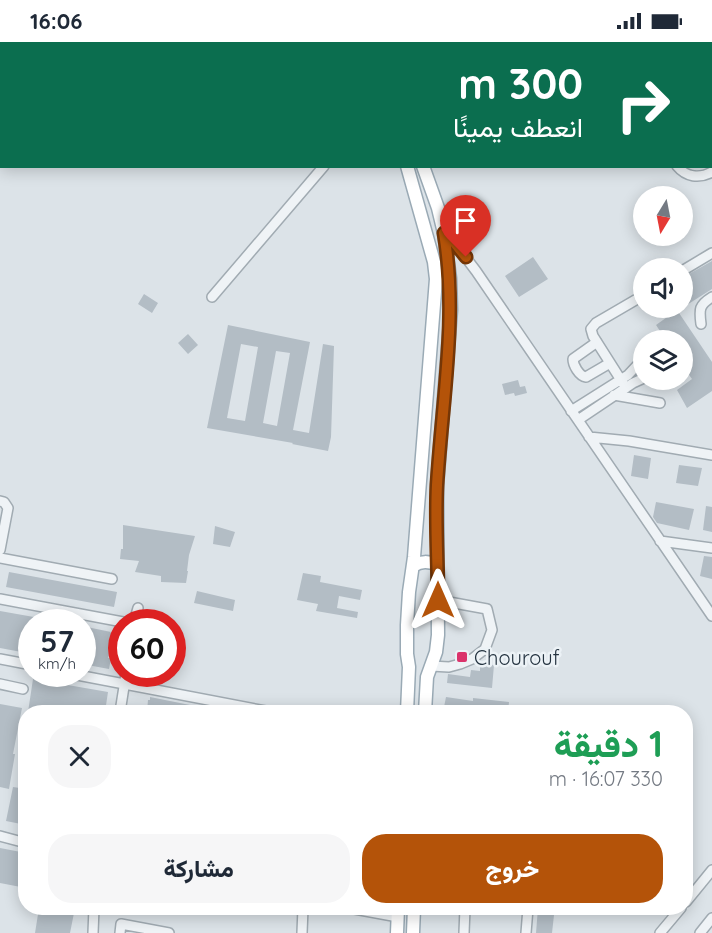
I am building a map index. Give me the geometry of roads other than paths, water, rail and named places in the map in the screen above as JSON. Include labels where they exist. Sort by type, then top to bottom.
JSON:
[{"type":"main road","points":[[407,705],[409,668],[406,625],[413,566],[436,279],[434,262],[408,168]]},
{"type":"main road","points":[[424,168],[444,233],[450,278],[451,310],[437,486],[438,635],[427,677],[425,705]]},
{"type":"main road","points":[[413,566],[423,562],[438,565]]},
{"type":"main road","points":[[407,654],[416,662],[432,661]]},
{"type":"main road","points":[[397,933],[398,915]]},
{"type":"main road","points":[[413,933],[414,915]]},
{"type":"street","points":[[212,297],[322,168]]},
{"type":"street","points":[[679,168],[682,172],[694,176],[712,172]]},
{"type":"street","points":[[444,233],[466,257],[712,616]]},
{"type":"street","points":[[693,264],[712,253]]},
{"type":"street","points":[[701,324],[701,306],[712,297]]},
{"type":"street","points":[[623,383],[591,333],[593,326],[633,302]]},
{"type":"street","points":[[597,342],[573,359],[581,375],[588,376],[610,363]]},
{"type":"street","points":[[578,420],[614,395],[633,370]]},
{"type":"street","points":[[571,411],[623,383],[633,381]]},
{"type":"street","points":[[614,395],[660,403]]},
{"type":"street","points":[[589,437],[629,441],[712,455]]},
{"type":"street","points":[[0,501],[4,502],[8,508],[0,550]]},
{"type":"street","points":[[660,541],[712,548]]},
{"type":"street","points":[[0,558],[112,579]]},
{"type":"street","points":[[0,599],[108,619]]},
{"type":"street","points":[[432,661],[449,667],[472,659],[485,649],[492,630],[487,609],[438,600]]},
{"type":"street","points":[[0,659],[18,662]]},
{"type":"street","points":[[0,684],[23,689]]},
{"type":"street","points":[[121,705],[124,687]]},
{"type":"street","points":[[140,687],[234,705]]},
{"type":"street","points":[[0,836],[18,841]]},
{"type":"street","points":[[693,893],[712,870]]},
{"type":"street","points":[[93,933],[94,915]]},
{"type":"street","points":[[302,933],[303,915]]},
{"type":"street","points":[[464,933],[465,915]]},
{"type":"street","points":[[526,933],[527,915]]},
{"type":"street","points":[[660,933],[675,915]]},
{"type":"street","points":[[700,933],[712,918]]},
{"type":"street","points":[[120,933],[121,924],[169,933]]},
{"type":"place","name":"Chourouf","points":[[462,657]]}]
